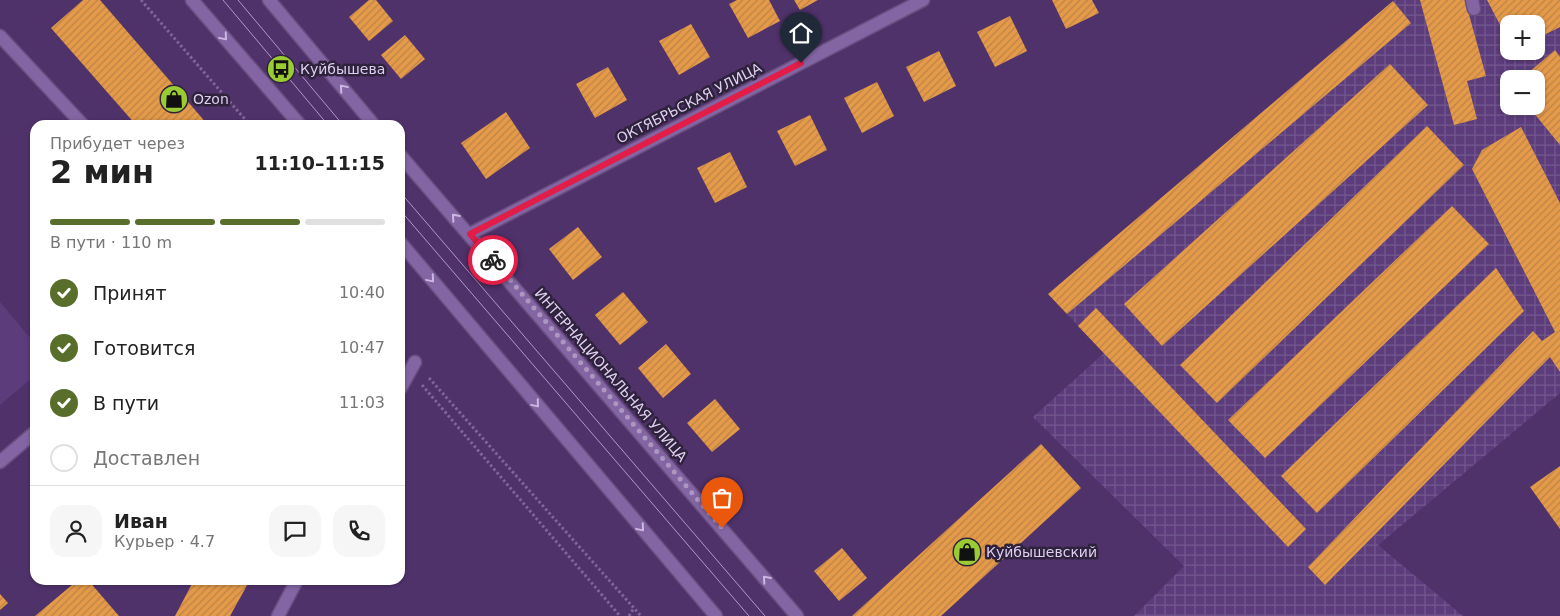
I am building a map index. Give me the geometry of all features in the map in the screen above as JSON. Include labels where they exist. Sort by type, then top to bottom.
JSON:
[{"type":"main road","points":[[192,0],[296,120]]},
{"type":"main road","points":[[269,0],[370,120]]},
{"type":"main road","name":"ОКТЯБРЬСКАЯ УЛИЦА","points":[[470,234],[923,0]]},
{"type":"main road","points":[[0,36],[78,120]]},
{"type":"main road","name":"ИНТЕРНАЦИОНАЛЬНАЯ УЛИЦА","points":[[405,161],[798,616]]},
{"type":"main road","points":[[405,248],[716,616]]},
{"type":"main road","points":[[405,379],[412,366]]},
{"type":"main road","points":[[0,462],[30,436]]},
{"type":"main road","points":[[278,616],[294,585]]},
{"type":"path","points":[[141,0],[246,120]]},
{"type":"path","points":[[405,350],[412,366],[620,616]]},
{"type":"path","points":[[412,366],[641,616]]},
{"type":"path","points":[[629,616],[634,608]]},
{"type":"shaded area","points":[[1394,0],[1560,0],[1560,393],[1378,545],[1463,616],[1134,616],[1184,566],[1033,417],[1104,353],[1048,294]]},
{"type":"shaded area","points":[[0,302],[30,338],[30,379],[0,405]]},
{"type":"building","points":[[83,0],[100,0],[204,120],[132,120],[51,28]]},
{"type":"building","points":[[369,0],[376,0],[393,21],[369,41],[349,17]]},
{"type":"building","points":[[737,0],[769,0],[780,21],[748,38],[729,4]]},
{"type":"building","points":[[794,0],[818,0],[800,10]]},
{"type":"building","points":[[1052,0],[1092,0],[1099,13],[1066,29]]},
{"type":"building","points":[[1420,0],[1465,0],[1486,76],[1467,81],[1477,119],[1454,125]]},
{"type":"building","points":[[1487,0],[1560,0],[1560,27],[1545,34],[1545,15],[1500,15],[1500,25]]},
{"type":"building","points":[[1393,1],[1411,23],[1067,314],[1048,294]]},
{"type":"building","points":[[1010,16],[1027,51],[995,67],[977,32]]},
{"type":"building","points":[[691,24],[710,57],[679,75],[659,41]]},
{"type":"building","points":[[405,35],[425,59],[401,79],[381,55]]},
{"type":"building","points":[[1555,50],[1560,57],[1560,145],[1535,115],[1545,115],[1545,70],[1532,70]]},
{"type":"building","points":[[939,51],[956,86],[924,102],[906,67]]},
{"type":"building","points":[[1390,64],[1428,105],[1162,346],[1124,304]]},
{"type":"building","points":[[608,67],[627,100],[595,118],[576,84]]},
{"type":"building","points":[[877,82],[894,116],[862,133],[844,98]]},
{"type":"building","points":[[506,112],[530,148],[486,179],[461,143]]},
{"type":"building","points":[[810,115],[827,150],[795,166],[777,131]]},
{"type":"building","points":[[1427,126],[1464,165],[1217,403],[1180,365]]},
{"type":"building","points":[[1521,127],[1560,203],[1560,372],[1550,357],[1325,585],[1308,567],[1533,331],[1542,341],[1555,332],[1472,169],[1482,150]]},
{"type":"building","points":[[730,152],[747,187],[715,203],[697,168]]},
{"type":"building","points":[[1452,206],[1489,244],[1265,458],[1228,420]]},
{"type":"building","points":[[578,227],[602,257],[573,280],[549,249]]},
{"type":"building","points":[[1496,268],[1524,311],[1317,513],[1281,476]]},
{"type":"building","points":[[623,292],[648,322],[620,345],[595,315]]},
{"type":"building","points":[[1096,308],[1306,529],[1288,547],[1078,326]]},
{"type":"building","points":[[666,344],[691,374],[663,398],[638,368]]},
{"type":"building","points":[[715,399],[740,429],[712,452],[687,423]]},
{"type":"building","name":"Куйбышевский","points":[[1041,444],[1081,488],[941,616],[852,616]]},
{"type":"building","points":[[1560,466],[1560,529],[1530,487]]},
{"type":"building","points":[[842,548],[867,578],[839,601],[814,571]]},
{"type":"building","points":[[72,585],[92,585],[119,616],[35,616]]},
{"type":"building","points":[[191,585],[247,585],[230,616],[175,616]]},
{"type":"building","points":[[0,594],[8,603],[0,610]]},
{"type":"tram line","points":[[223,0],[324,120]]},
{"type":"tram line","points":[[238,0],[339,120]]},
{"type":"tram line","points":[[405,198],[765,616]]},
{"type":"tram line","points":[[405,216],[749,616]]},
{"type":"way so far","points":[[493,260],[722,528]]},
{"type":"place","name":"Куйбышева","points":[[281,69]]},
{"type":"place","name":"Ozon","points":[[174,99]]},
{"type":"place","name":"Куйбышевский","points":[[967,552]]},
{"type":"route","points":[[493,260],[470,234],[801,63]]}]
